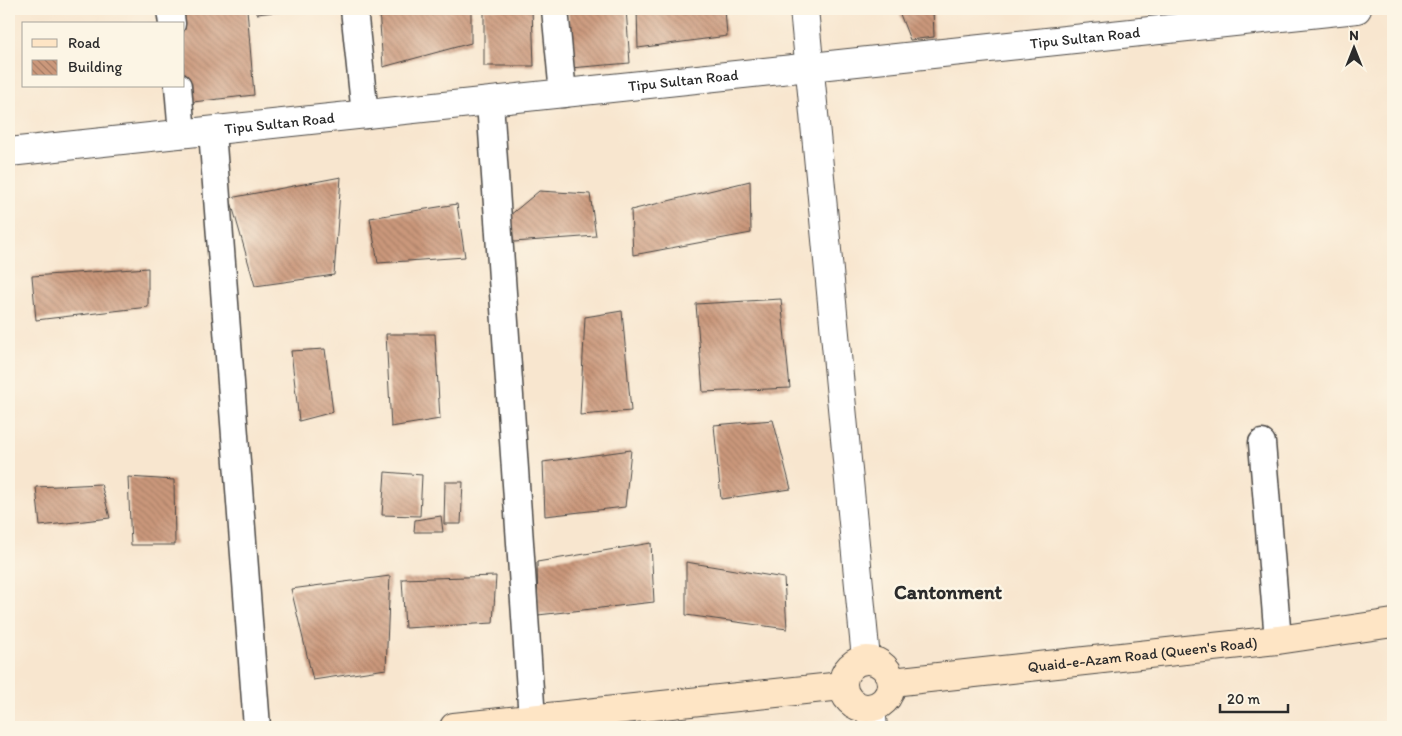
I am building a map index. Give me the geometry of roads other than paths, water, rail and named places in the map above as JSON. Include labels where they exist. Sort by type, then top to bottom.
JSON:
[{"type":"main road","name":"Quaid-e-Azam Road (Queen's Road)","points":[[892,682],[1278,640],[1393,622]]},
{"type":"main road","points":[[866,659],[878,662],[888,670],[892,682],[890,694],[872,718],[861,708],[852,704],[845,696],[842,686],[845,673],[853,663],[866,659]]},
{"type":"main road","points":[[454,727],[842,686]]},
{"type":"street","points":[[170,9],[172,22]]},
{"type":"street","points":[[354,9],[365,115]]},
{"type":"street","points":[[555,9],[563,94]]},
{"type":"street","points":[[804,9],[866,659]]},
{"type":"street","name":"Tipu Sultan Road","points":[[9,152],[1357,9]]},
{"type":"street","points":[[178,88],[182,134]]},
{"type":"street","points":[[490,102],[532,719]]},
{"type":"street","points":[[212,131],[257,727]]},
{"type":"street","points":[[1262,443],[1278,640]]},
{"type":"district","name":"Cantonment","points":[[948,592]]}]
